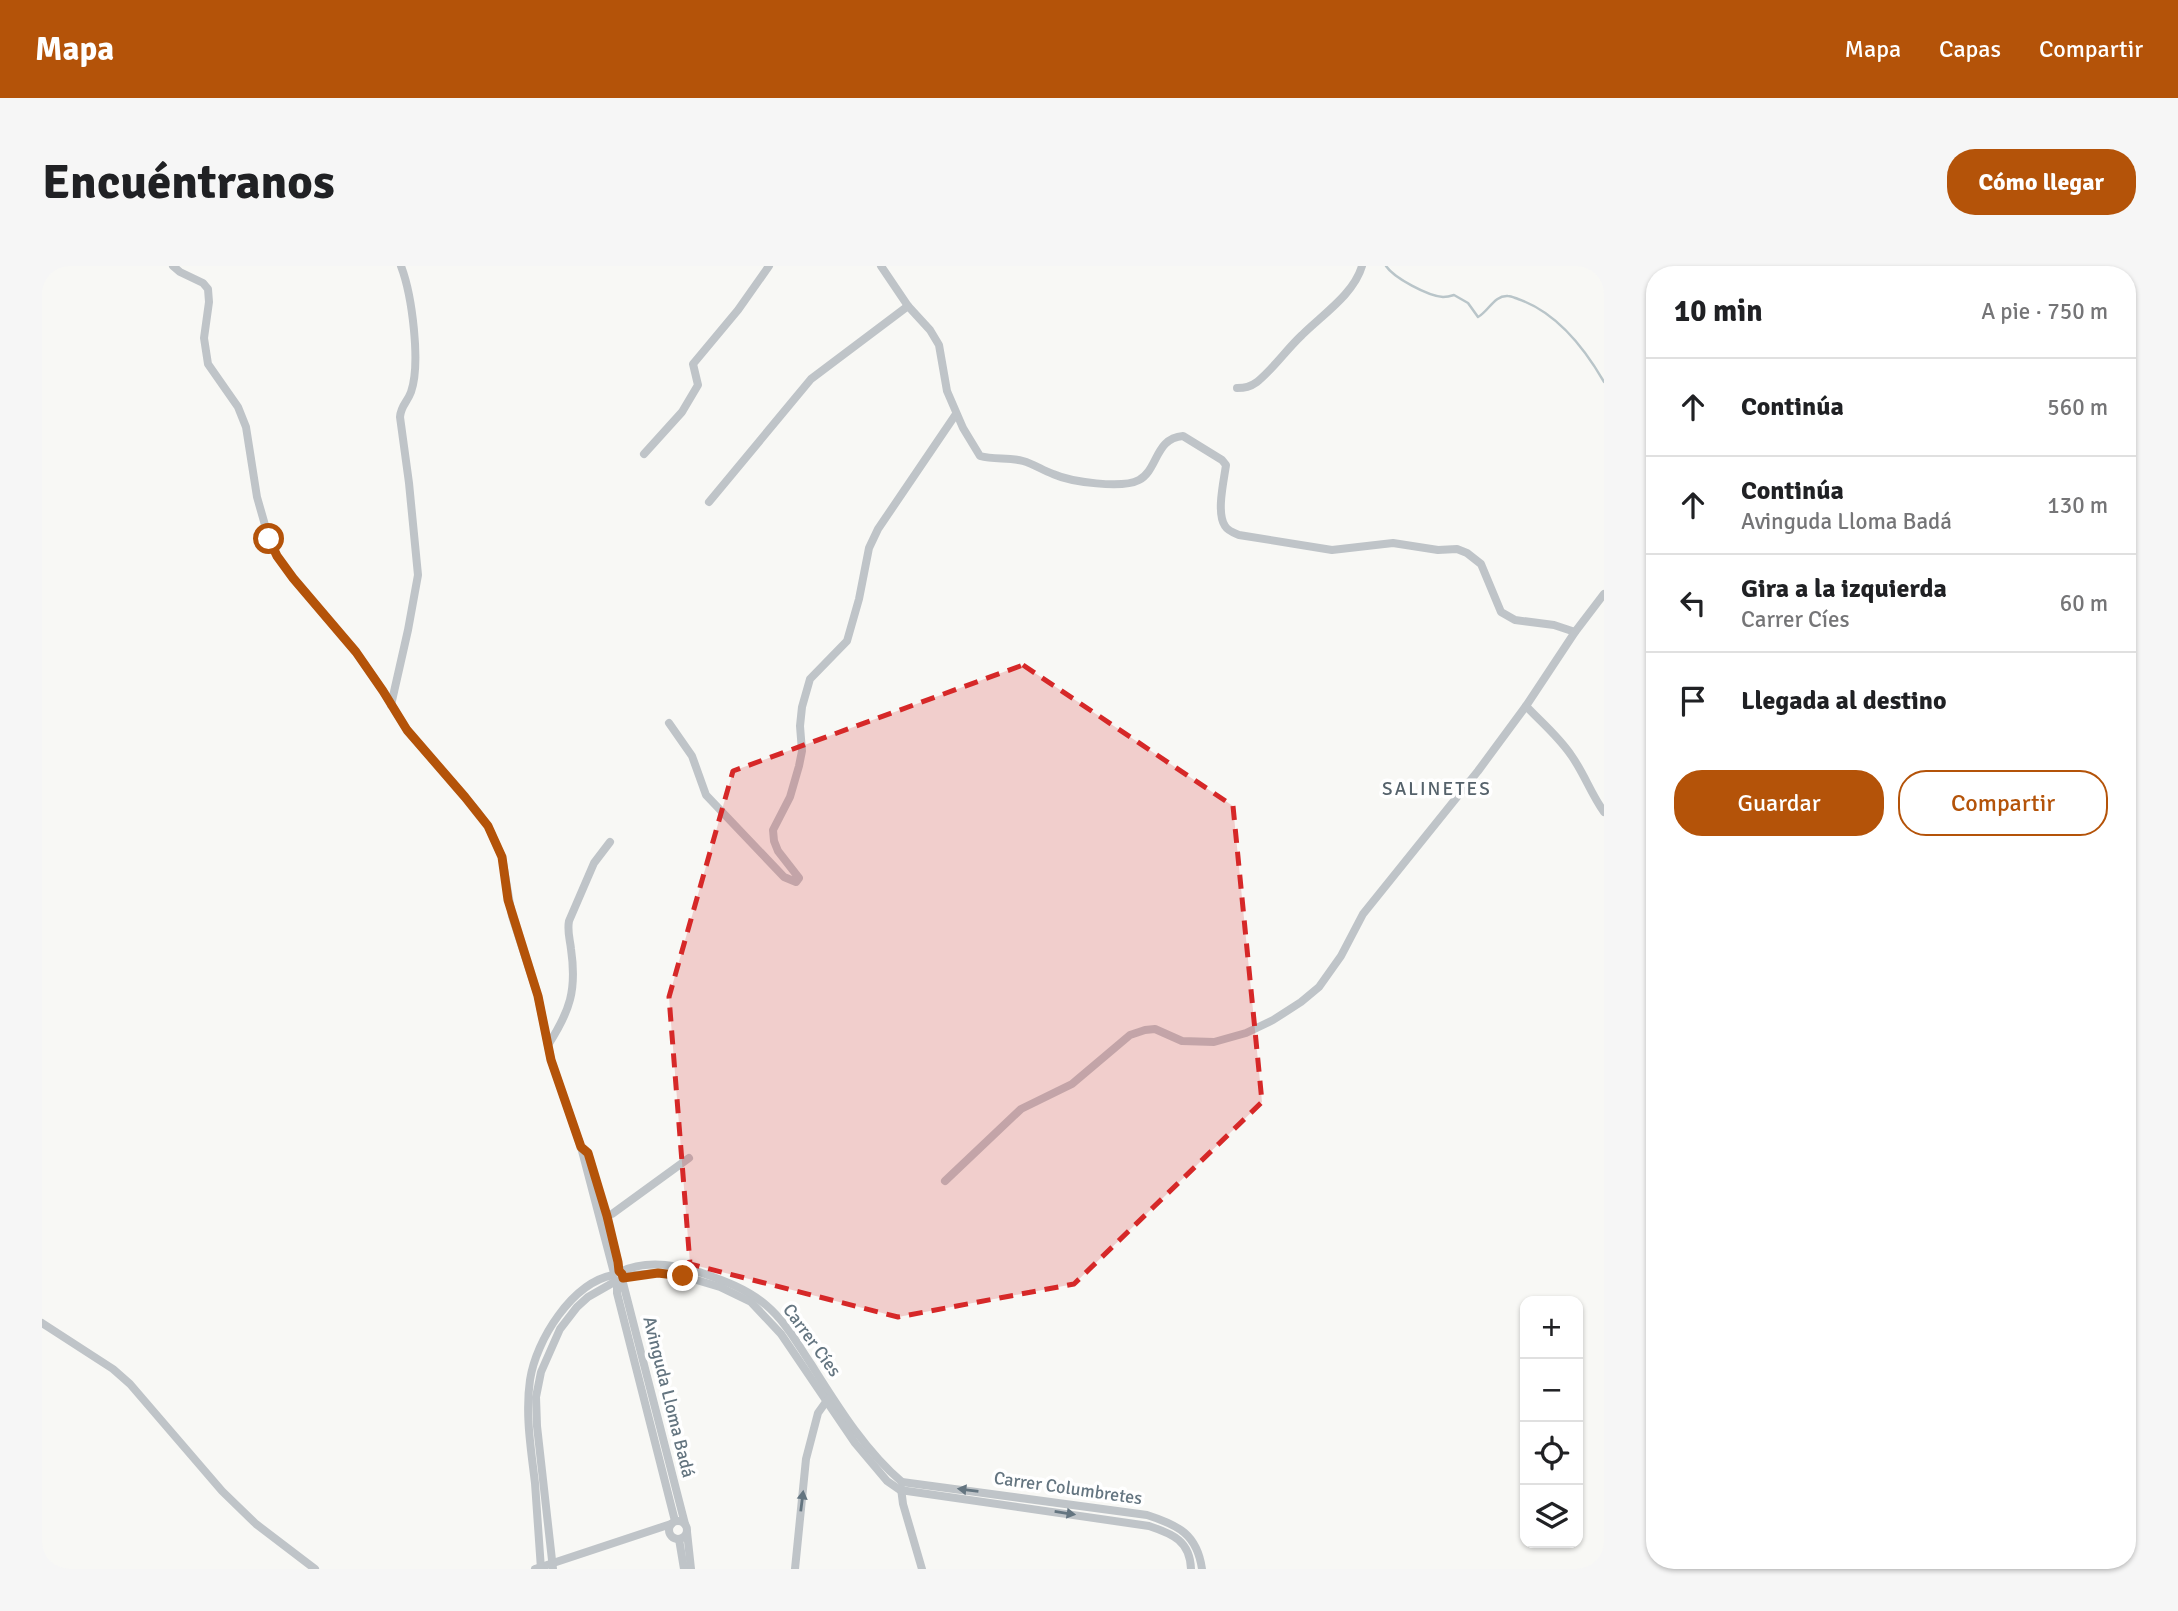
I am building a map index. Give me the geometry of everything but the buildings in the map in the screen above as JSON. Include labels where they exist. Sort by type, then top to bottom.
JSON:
[{"type":"street","name":"Avinguda Lloma Badá","points":[[173,266],[203,283],[208,289],[204,338],[208,363],[238,407],[246,426],[260,508],[277,556],[356,652],[407,730],[477,811],[488,826],[502,857],[512,916],[538,996],[551,1060],[581,1150],[588,1153],[602,1217],[618,1262],[618,1293],[673,1523]]},
{"type":"street","points":[[391,705],[418,575],[410,483],[400,417],[401,407],[410,393],[414,371],[414,328],[401,266]]},
{"type":"street","points":[[644,454],[682,412],[698,385],[694,363],[738,310],[769,266]]},
{"type":"street","points":[[881,266],[939,345],[947,391],[956,414],[980,456],[1020,460],[1035,464],[1050,474],[1086,482],[1114,484],[1138,481],[1149,472],[1159,451],[1177,436],[1183,436],[1226,465],[1221,514],[1225,527],[1231,531],[1239,535],[1332,550],[1393,543],[1457,550],[1467,553],[1481,564],[1501,612],[1515,620],[1554,625],[1575,632]]},
{"type":"street","points":[[1237,388],[1246,388],[1264,375],[1348,290],[1359,276],[1362,266]]},
{"type":"street","points":[[709,502],[811,379],[908,306]]},
{"type":"street","points":[[669,723],[692,756],[706,795],[784,877],[796,882],[799,878],[778,851],[773,830],[790,797],[799,766],[802,751],[800,726],[806,690],[810,679],[847,641],[869,548],[878,529],[956,414]]},
{"type":"street","points":[[945,1181],[1021,1109],[1072,1084],[1130,1035],[1144,1030],[1155,1030],[1182,1041],[1214,1042],[1246,1033],[1264,1024],[1301,1002],[1319,987],[1342,956],[1363,914],[1478,771],[1604,594]]},
{"type":"street","points":[[1526,706],[1561,741],[1604,812]]},
{"type":"street","points":[[548,1045],[564,1021],[571,1004],[572,967],[567,930],[569,921],[594,863],[610,842]]},
{"type":"street","points":[[602,1217],[689,1158]]},
{"type":"street","name":"Carrer Cíes","points":[[539,1569],[529,1418],[530,1377],[540,1349],[563,1309],[574,1296],[603,1278],[658,1273],[683,1276],[720,1287],[751,1302],[781,1334],[873,1465],[887,1481],[901,1486]]},
{"type":"street","name":"Avinguda Lloma Badá","points":[[618,1276],[686,1528],[691,1569]]},
{"type":"street","name":"Carrer Cíes","points":[[554,1567],[537,1426],[536,1397],[541,1372],[560,1329],[576,1307],[618,1276]]},
{"type":"street","points":[[42,1323],[113,1369],[130,1384],[222,1491],[256,1524],[314,1569]]},
{"type":"street","points":[[795,1569],[806,1459],[818,1413],[829,1399]]},
{"type":"street","points":[[901,1486],[922,1569]]},
{"type":"street","name":"Carrer Columbretes","points":[[901,1486],[1149,1525],[1174,1536],[1184,1545],[1191,1557],[1191,1569]]},
{"type":"street","name":"Carrer Columbretes","points":[[901,1486],[1147,1515],[1174,1525],[1193,1541],[1202,1569]]},
{"type":"street","points":[[539,1569],[554,1567],[680,1521],[686,1528],[684,1536],[645,1534]]},
{"type":"street","points":[[673,1523],[669,1529],[676,1537],[684,1569]]},
{"type":"highlighted area","points":[[1023,665],[1233,806],[1262,1102],[1074,1284],[898,1317],[690,1264],[669,997],[733,771]]},
{"type":"waterway","points":[[1386,266],[1396,276],[1420,290],[1443,297],[1454,295],[1468,303],[1478,317],[1503,296],[1532,305],[1568,333],[1604,382]]},
{"type":"district","name":"SALINETES","points":[[1437,788]]},
{"type":"route","points":[[269,539],[293,578],[356,652],[407,730],[488,826],[502,857],[508,900],[538,996],[551,1060],[581,1147],[588,1153],[607,1216],[619,1271],[623,1278],[658,1273],[683,1276]]}]
